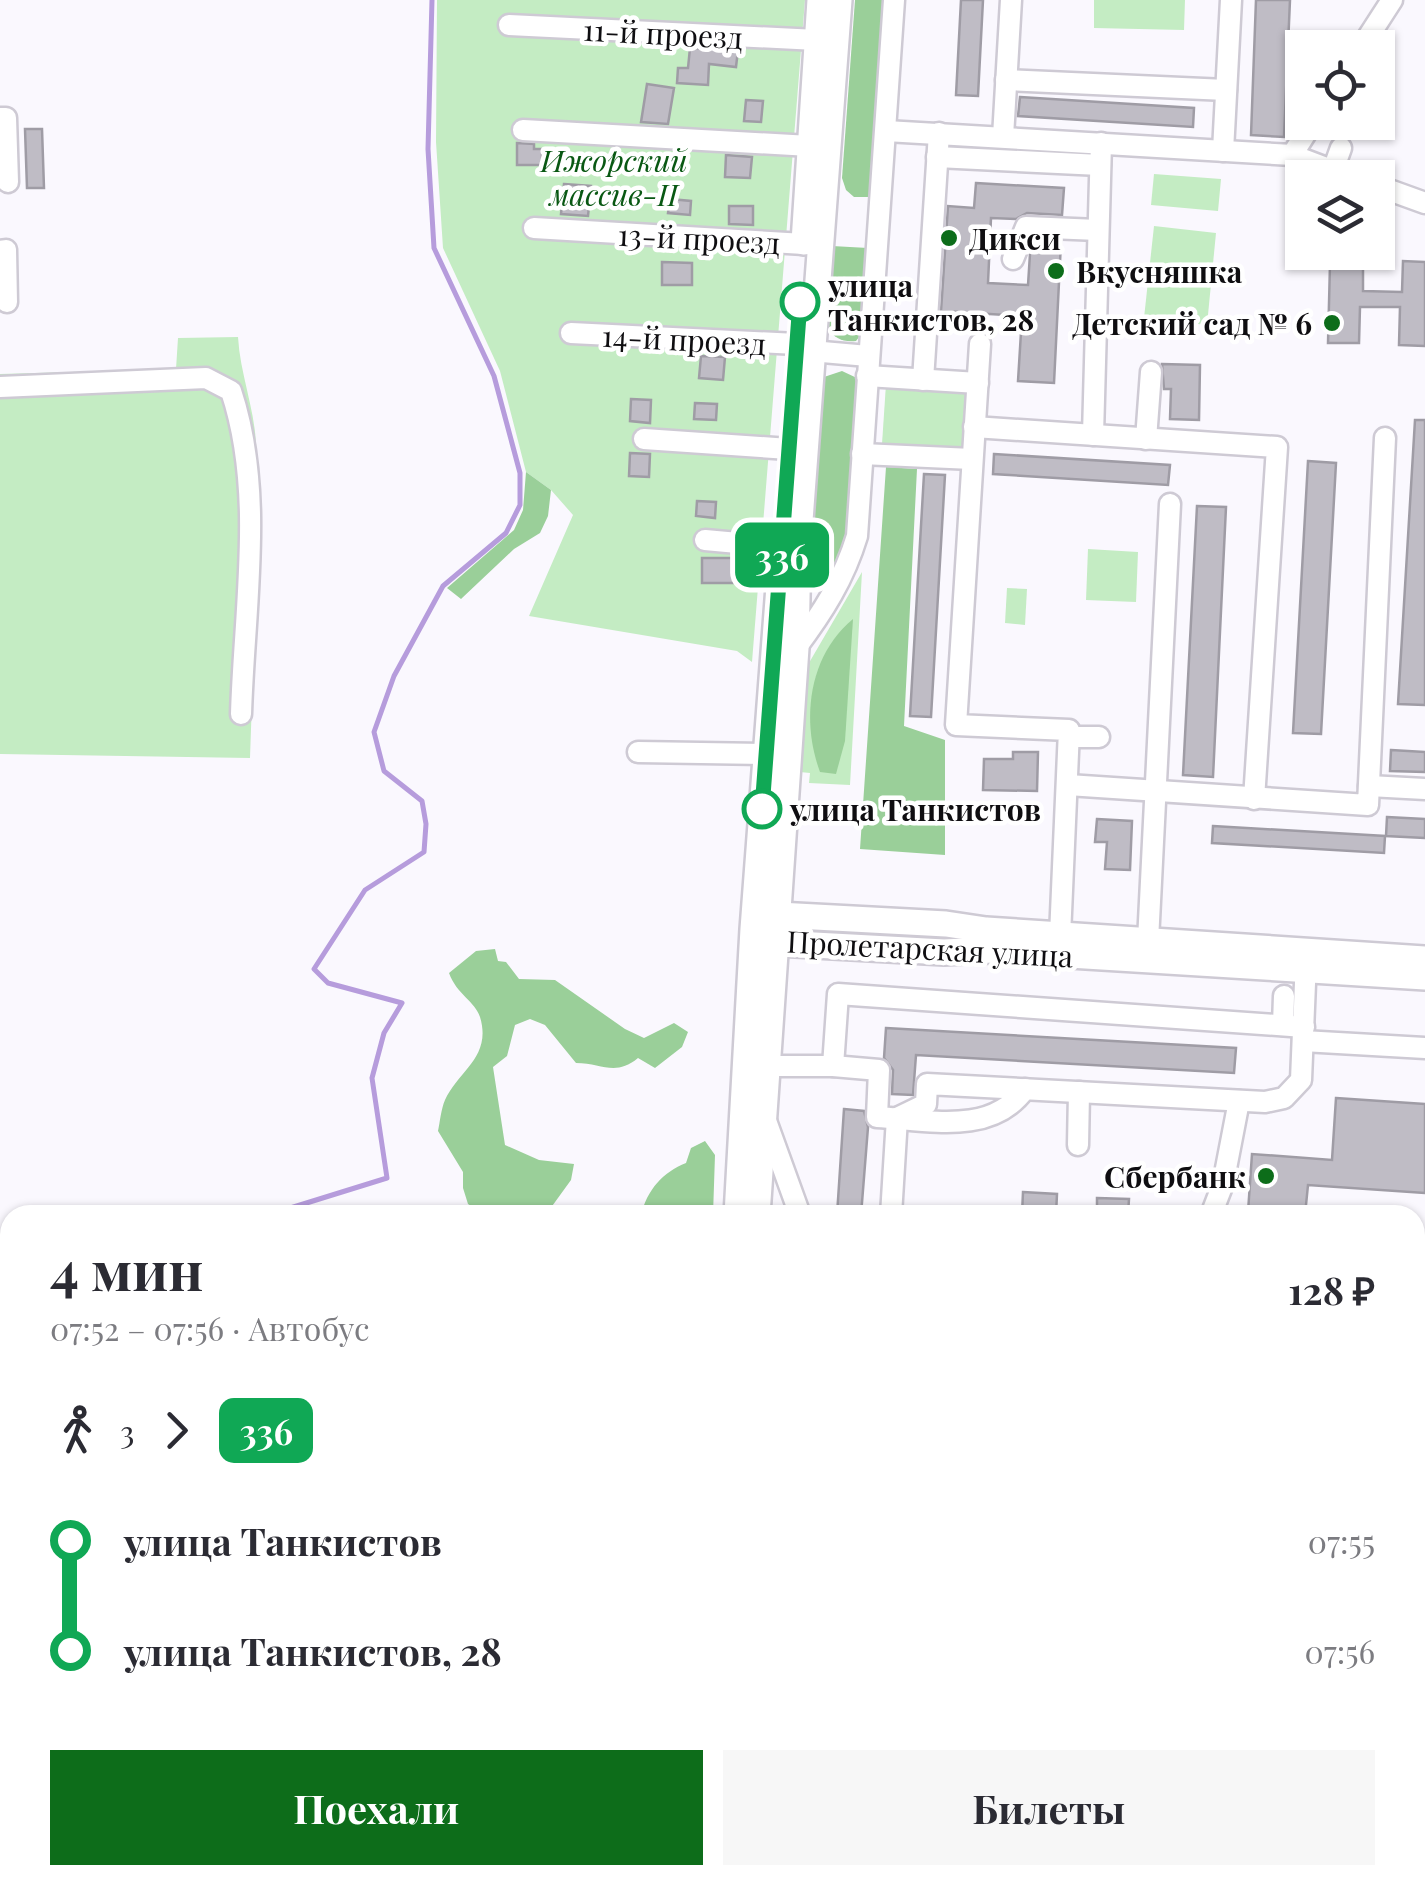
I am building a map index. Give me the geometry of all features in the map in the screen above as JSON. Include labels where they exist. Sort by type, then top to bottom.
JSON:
[{"type":"main road","points":[[757,1205],[796,648],[802,349],[797,243],[810,146],[820,0]]},
{"type":"main road","points":[[738,1205],[789,449],[839,0]]},
{"type":"main road","name":"Пролетарская улица","points":[[1425,959],[1306,961],[986,950],[944,952],[777,943],[754,929],[778,915],[946,924],[1148,941],[1306,961],[1425,977]]},
{"type":"street","points":[[796,648],[830,601],[857,536],[894,0]]},
{"type":"street","points":[[1003,137],[1011,0]]},
{"type":"street","points":[[1223,150],[1230,0]]},
{"type":"street","points":[[1373,30],[1392,0]]},
{"type":"street","name":"11-й проезд","points":[[509,25],[817,40]]},
{"type":"street","points":[[1006,80],[1226,90]]},
{"type":"street","points":[[0,118],[6,118],[8,182]]},
{"type":"street","points":[[523,130],[810,146]]},
{"type":"street","points":[[886,130],[1223,150],[1292,155],[1305,160]]},
{"type":"street","points":[[923,380],[939,133]]},
{"type":"street","points":[[1292,155],[1302,140]]},
{"type":"street","points":[[1093,435],[1101,143]]},
{"type":"street","points":[[1341,148],[1342,160]]},
{"type":"street","points":[[937,156],[1100,165]]},
{"type":"street","points":[[1395,194],[1425,203]]},
{"type":"street","points":[[1014,260],[1026,227],[1098,230]]},
{"type":"street","name":"13-й проезд","points":[[534,228],[797,243]]},
{"type":"street","points":[[0,250],[6,250],[7,302]]},
{"type":"street","name":"14-й проезд","points":[[571,334],[802,349],[923,380],[978,383]]},
{"type":"street","points":[[980,344],[956,725],[1069,730],[1060,936]]},
{"type":"street","points":[[1146,439],[1151,372]]},
{"type":"street","points":[[0,387],[206,378],[231,391],[248,455],[249,542],[241,714]]},
{"type":"street","points":[[974,428],[1277,447],[1254,799]]},
{"type":"street","points":[[1068,786],[1368,805],[1385,438]]},
{"type":"street","points":[[644,439],[789,449]]},
{"type":"street","points":[[862,454],[972,459]]},
{"type":"street","points":[[1148,941],[1170,504]]},
{"type":"street","points":[[705,540],[782,547]]},
{"type":"street","points":[[1069,736],[1098,737]]},
{"type":"street","points":[[638,752],[766,754]]},
{"type":"street","points":[[1369,786],[1425,789]]},
{"type":"street","points":[[1296,1031],[1306,961]]},
{"type":"street","points":[[834,1066],[838,994],[1296,1031],[1425,1048]]},
{"type":"street","points":[[896,1118],[926,1104],[927,1084],[1264,1102],[1284,1098],[1301,1080],[1296,1031],[1284,996]]},
{"type":"street","points":[[768,1066],[879,1070],[877,1116],[896,1118],[979,1121],[1014,1104],[1025,1089]]},
{"type":"street","points":[[1078,1145],[1079,1092]]},
{"type":"street","points":[[1215,1205],[1223,1184],[1238,1100]]},
{"type":"street","points":[[764,1113],[796,1205]]},
{"type":"street","points":[[892,1205],[896,1118]]},
{"type":"green space","name":"Ижорский массив-II","points":[[437,0],[805,0],[752,662],[737,651],[529,616],[573,515],[551,490],[526,472],[500,371],[443,248],[436,142]]},
{"type":"green space","points":[[855,0],[886,0],[871,197],[854,197],[846,190],[842,178]]},
{"type":"green space","points":[[1094,0],[1185,0],[1184,30],[1094,28]]},
{"type":"green space","points":[[1154,174],[1221,179],[1218,211],[1151,205]]},
{"type":"green space","points":[[1154,226],[1216,233],[1207,325],[1144,318]]},
{"type":"green space","points":[[832,246],[868,248],[863,332],[856,341],[839,339],[827,327]]},
{"type":"green space","points":[[238,337],[255,430],[258,482],[250,758],[0,754],[0,374],[176,369],[178,338]]},
{"type":"green space","points":[[842,371],[859,379],[845,541],[828,583],[810,583],[805,576],[821,378]]},
{"type":"green space","points":[[886,384],[972,389],[969,450],[882,444]]},
{"type":"green space","points":[[886,467],[917,469],[904,726],[945,740],[945,855],[860,849]]},
{"type":"green space","points":[[526,472],[551,490],[548,516],[540,533],[514,549],[461,599],[447,588],[514,530],[523,510]]},
{"type":"green space","points":[[1088,549],[1138,552],[1136,602],[1086,600]]},
{"type":"green space","points":[[862,572],[850,785],[809,783],[810,773],[800,772],[806,668]]},
{"type":"green space","points":[[1007,588],[1027,589],[1025,625],[1005,623]]},
{"type":"green space","points":[[853,619],[845,741],[836,774],[820,772],[811,732],[812,690],[826,651]]},
{"type":"green space","points":[[495,949],[498,961],[506,962],[519,979],[555,980],[644,1038],[674,1023],[688,1032],[682,1047],[655,1068],[638,1058],[615,1068],[576,1063],[545,1025],[530,1019],[515,1025],[507,1056],[493,1067],[505,1145],[539,1160],[574,1164],[571,1180],[553,1205],[468,1204],[463,1172],[438,1131],[445,1100],[482,1043],[478,1011],[449,973],[476,951]]},
{"type":"green space","points":[[705,1141],[715,1155],[713,1205],[645,1205],[657,1183],[686,1163],[691,1148]]},
{"type":"building","points":[[961,0],[983,0],[978,96],[956,95]]},
{"type":"building","points":[[1256,0],[1290,0],[1289,30],[1285,30],[1284,137],[1251,135]]},
{"type":"building","points":[[690,48],[738,50],[736,67],[709,64],[708,85],[677,83],[678,68],[688,68]]},
{"type":"building","points":[[647,84],[674,88],[668,124],[641,122]]},
{"type":"building","points":[[1020,97],[1194,108],[1193,127],[1018,116]]},
{"type":"building","points":[[746,100],[763,101],[761,122],[744,121]]},
{"type":"building","points":[[25,129],[42,129],[44,188],[27,188]]},
{"type":"building","points":[[517,143],[542,149],[542,165],[517,165]]},
{"type":"building","points":[[726,155],[752,157],[750,178],[725,177]]},
{"type":"building","points":[[976,183],[1064,188],[1062,215],[1027,213],[1016,219],[991,218],[988,283],[1028,285],[1035,241],[1061,242],[1054,383],[1018,381],[1022,316],[941,311],[948,206],[974,208]]},
{"type":"building","points":[[564,184],[591,186],[588,216],[561,214]]},
{"type":"building","points":[[670,199],[691,201],[690,215],[668,213]]},
{"type":"building","points":[[729,206],[753,206],[753,225],[729,224]]},
{"type":"building","points":[[1403,261],[1425,262],[1425,346],[1399,345],[1400,307],[1360,307],[1359,343],[1328,343],[1330,270],[1363,270],[1363,291],[1402,292]]},
{"type":"building","points":[[662,262],[692,263],[692,285],[662,285]]},
{"type":"building","points":[[701,356],[725,357],[723,380],[699,378]]},
{"type":"building","points":[[1162,364],[1200,365],[1199,420],[1170,419],[1171,389],[1164,389]]},
{"type":"building","points":[[631,399],[651,400],[650,423],[630,421]]},
{"type":"building","points":[[695,403],[717,404],[716,420],[694,419]]},
{"type":"building","points":[[1415,420],[1425,420],[1425,705],[1398,704]]},
{"type":"building","points":[[630,453],[650,454],[649,477],[629,476]]},
{"type":"building","points":[[994,454],[1170,465],[1168,485],[993,474]]},
{"type":"building","points":[[1308,461],[1336,463],[1321,734],[1293,733]]},
{"type":"building","points":[[924,474],[945,475],[931,717],[910,716]]},
{"type":"building","points":[[697,501],[716,502],[715,518],[696,516]]},
{"type":"building","points":[[1197,506],[1226,507],[1213,777],[1183,775]]},
{"type":"building","points":[[702,558],[740,558],[740,583],[702,583]]},
{"type":"building","points":[[1391,750],[1425,752],[1425,772],[1390,771]]},
{"type":"building","points":[[1013,752],[1038,752],[1037,791],[983,790],[984,759],[1013,759]]},
{"type":"building","points":[[1387,817],[1425,819],[1425,838],[1386,836]]},
{"type":"building","points":[[1097,819],[1132,821],[1130,870],[1105,869],[1107,842],[1095,842]]},
{"type":"building","points":[[1213,826],[1385,836],[1384,853],[1212,843]]},
{"type":"building","points":[[886,1028],[1236,1048],[1234,1073],[916,1055],[913,1095],[892,1094],[893,1070],[884,1058]]},
{"type":"building","points":[[1336,1098],[1425,1104],[1425,1193],[1308,1185],[1306,1205],[1248,1205],[1252,1154],[1332,1160]]},
{"type":"building","points":[[844,1109],[864,1111],[868,1127],[862,1205],[838,1205]]},
{"type":"building","points":[[1023,1192],[1057,1194],[1056,1205],[1022,1205]]},
{"type":"building","points":[[1097,1198],[1129,1199],[1129,1205],[1097,1205]]},
{"type":"waterway","points":[[300,1205],[387,1178],[372,1078],[384,1033],[402,1003],[328,983],[314,969],[365,890],[424,852],[426,824],[422,801],[384,771],[374,732],[394,676],[443,586],[506,533],[520,505],[520,473],[494,376],[434,248],[428,149],[432,0]]},
{"type":"bus line","name":"336","points":[[762,809],[800,302]]},
{"type":"place","name":"Дикси","points":[[949,238]]},
{"type":"place","name":"Вкусняшка","points":[[1056,271]]},
{"type":"place","name":"улица Танкистов, 28","points":[[800,302]]},
{"type":"place","name":"Детский сад № 6","points":[[1332,323]]},
{"type":"place","name":"улица Танкистов","points":[[762,809]]},
{"type":"place","name":"Сбербанк","points":[[1266,1176]]}]
